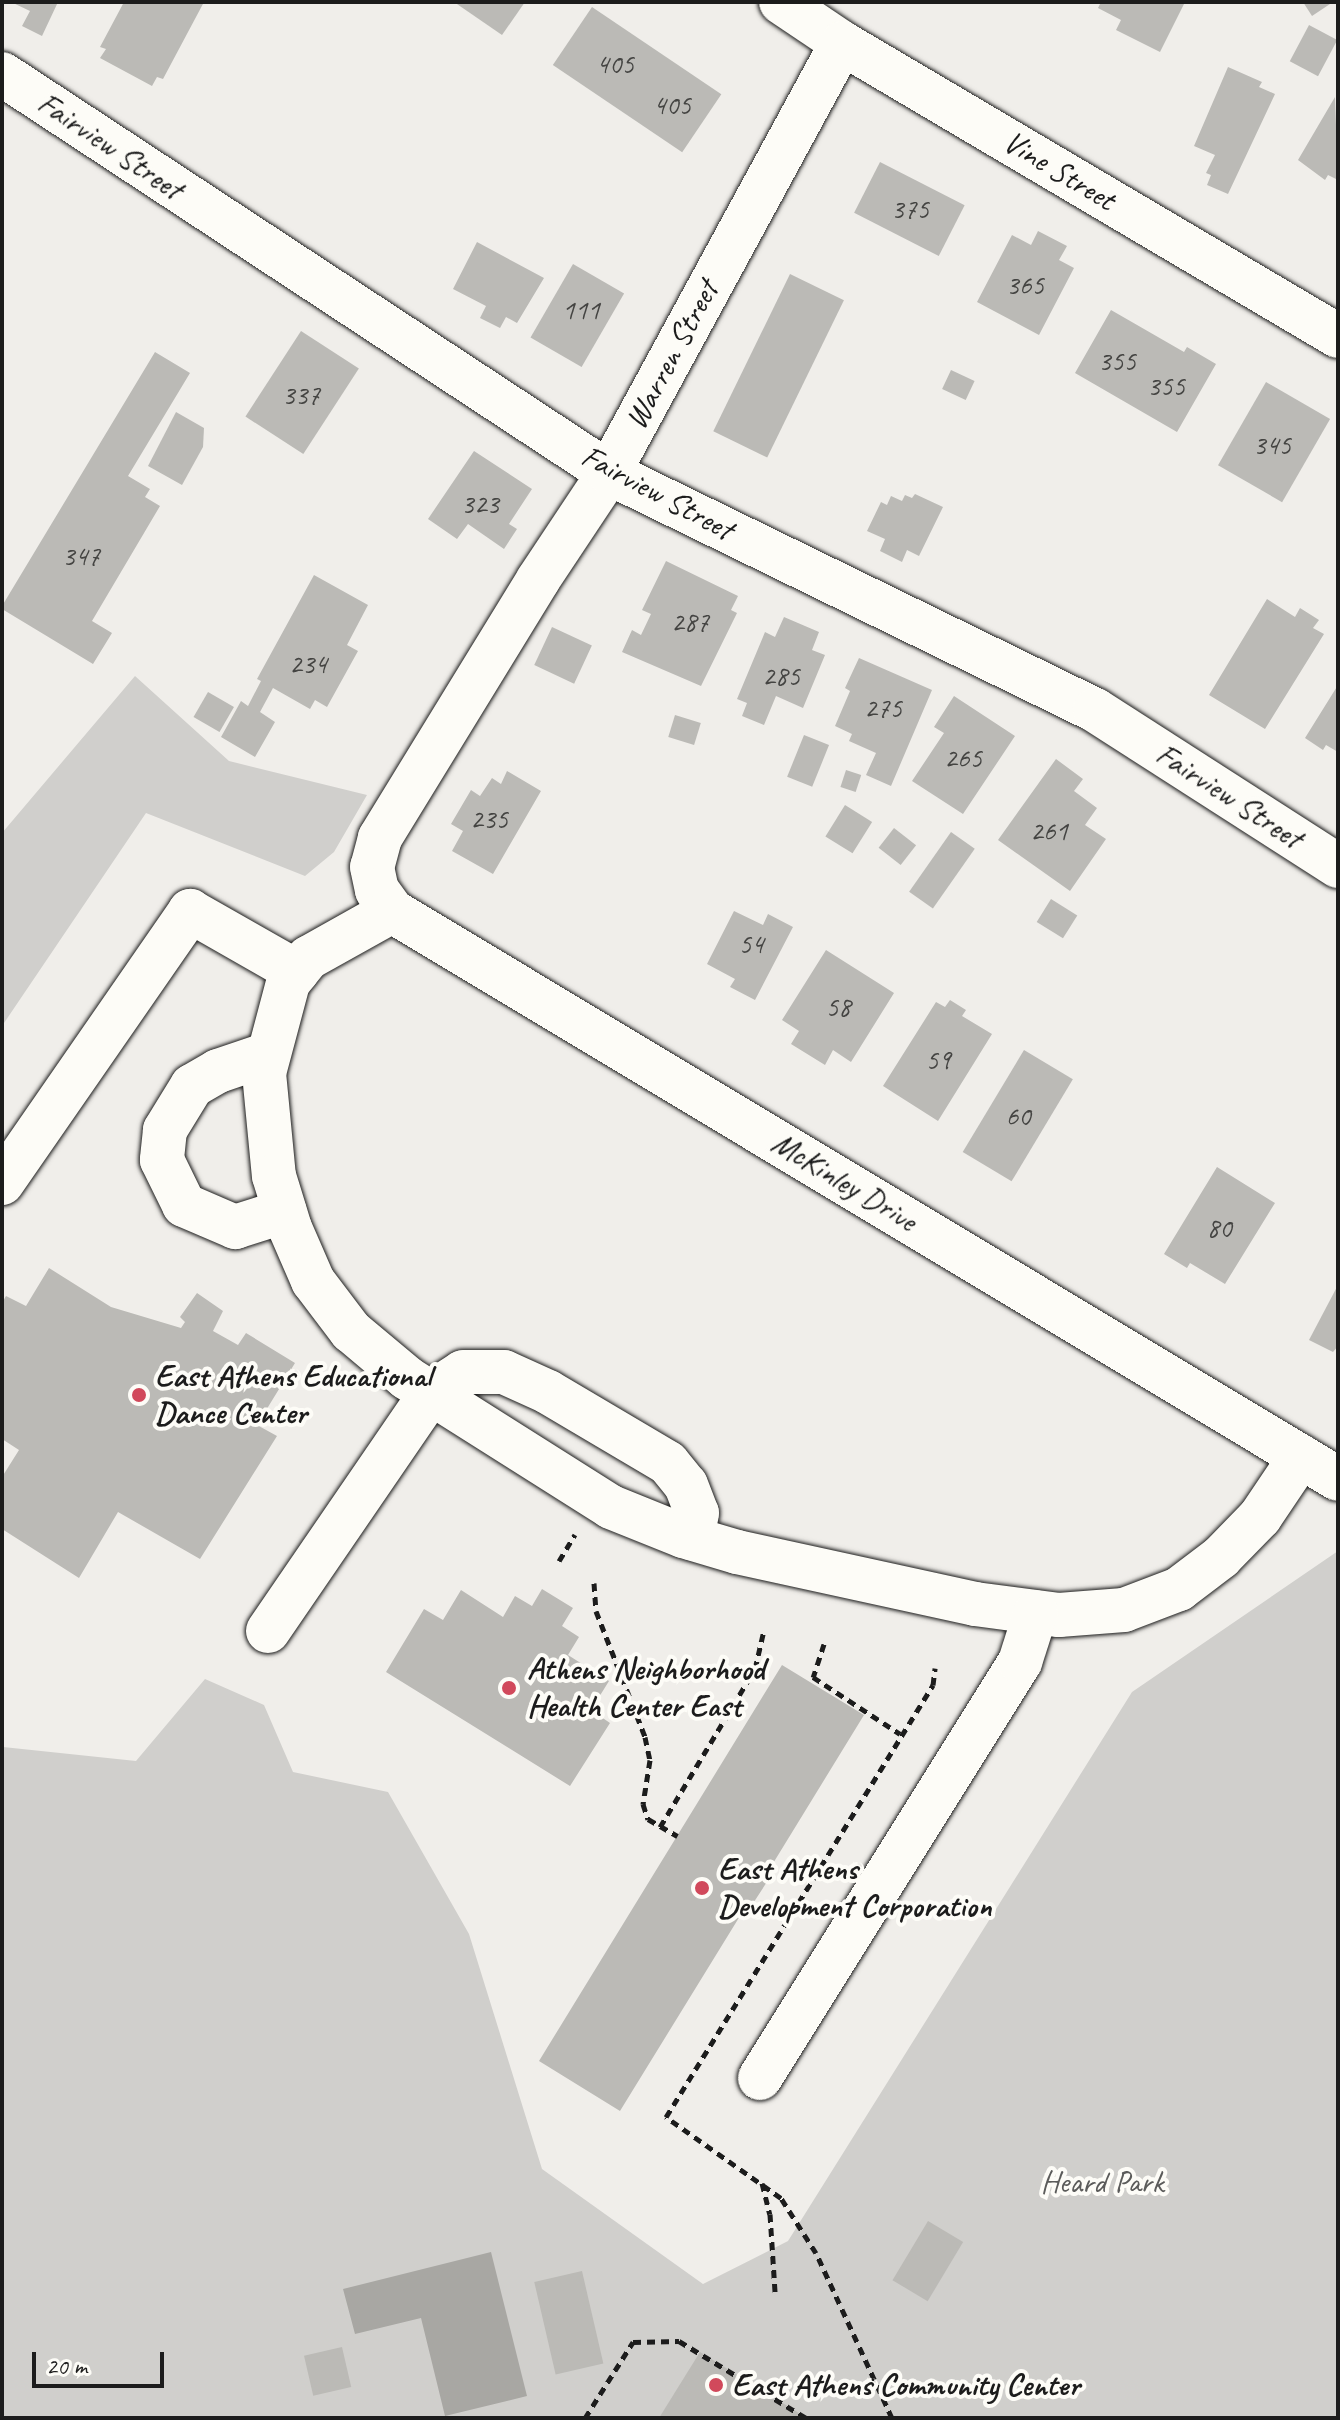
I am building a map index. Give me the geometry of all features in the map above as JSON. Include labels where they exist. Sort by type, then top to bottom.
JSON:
[{"type":"street","name":"Vine Street","points":[[781,2],[842,43],[1338,336]]},
{"type":"street","name":"Warren Street","points":[[392,911],[377,890],[372,867],[380,838],[538,580],[609,473],[842,43]]},
{"type":"street","name":"Fairview Street","points":[[2,74],[609,473],[1095,710],[1338,866]]},
{"type":"street","points":[[2,1183],[190,911],[297,972]]},
{"type":"street","points":[[392,911],[308,958],[288,983],[264,1073],[266,1122],[274,1176],[285,1211],[313,1281],[351,1331],[431,1393],[611,1507],[692,1539],[737,1552],[975,1604],[1059,1615],[1124,1610],[1179,1589],[1221,1557],[1260,1517],[1301,1456]]},
{"type":"street","name":"McKinley Drive","points":[[392,911],[1338,1479]]},
{"type":"street","points":[[268,1054],[218,1071],[192,1086],[165,1130],[162,1160],[184,1205],[235,1227],[285,1211]]},
{"type":"street","points":[[268,1631],[431,1393],[463,1372],[504,1372],[548,1392],[668,1463],[686,1485],[697,1513],[692,1539]]},
{"type":"street","points":[[760,2078],[1020,1662],[1036,1612]]},
{"type":"path","points":[[559,1561],[583,1519]]},
{"type":"path","points":[[594,1583],[596,1611],[645,1737],[650,1760],[643,1804],[648,1819],[677,1836]]},
{"type":"path","points":[[660,1827],[755,1669],[764,1630]]},
{"type":"path","points":[[824,1644],[813,1677],[900,1734]]},
{"type":"path","points":[[762,2182],[770,2214],[775,2292]]},
{"type":"path","points":[[585,2418],[633,2342],[679,2341],[806,2418]]},
{"type":"green space","points":[[135,676],[229,761],[367,795],[334,852],[305,876],[146,813],[2,1026],[2,833]]},
{"type":"green space","name":"Heard Park","points":[[1338,1551],[1338,2418],[2,2418],[2,1744],[3,1747],[136,1761],[205,1679],[264,1705],[293,1772],[388,1792],[469,1934],[542,2169],[703,2284],[788,2241],[1132,1692]]},
{"type":"shaded area","points":[[491,2252],[527,2396],[445,2416],[421,2318],[355,2334],[343,2289]]},
{"type":"building","points":[[11,2],[58,2],[42,36],[22,26],[30,11]]},
{"type":"building","points":[[124,2],[204,2],[163,79],[157,77],[152,86],[100,58],[106,49],[100,47]]},
{"type":"building","points":[[454,2],[525,2],[502,35]]},
{"type":"building","points":[[1101,2],[1185,2],[1160,52],[1116,30],[1121,20],[1098,8]]},
{"type":"building","points":[[1303,2],[1333,2],[1312,16]]},
{"type":"building","points":[[592,7],[721,94],[682,152],[553,65]]},
{"type":"building","points":[[1309,25],[1337,40],[1318,76],[1290,61]]},
{"type":"building","points":[[1228,67],[1262,82],[1259,87],[1275,94],[1228,194],[1207,185],[1211,175],[1206,173],[1215,155],[1194,146]]},
{"type":"building","points":[[1335,97],[1338,180],[1328,175],[1325,180],[1298,160]]},
{"type":"building","points":[[880,162],[965,205],[939,256],[854,213]]},
{"type":"building","points":[[1038,231],[1067,246],[1059,260],[1074,268],[1039,335],[977,302],[1012,235],[1031,245]]},
{"type":"building","points":[[477,242],[544,278],[517,323],[506,317],[500,328],[480,318],[486,306],[453,289]]},
{"type":"building","points":[[573,264],[624,294],[582,367],[530,338]]},
{"type":"building","points":[[790,274],[844,300],[767,458],[713,431]]},
{"type":"building","points":[[1111,310],[1184,352],[1187,347],[1216,364],[1177,432],[1075,373]]},
{"type":"building","points":[[301,331],[359,369],[303,454],[245,417]]},
{"type":"building","points":[[155,352],[190,373],[128,476],[150,489],[145,497],[160,506],[92,621],[112,633],[93,664],[2,609],[2,606]]},
{"type":"building","points":[[951,370],[975,381],[966,400],[942,389]]},
{"type":"building","points":[[1266,382],[1330,419],[1282,502],[1218,465]]},
{"type":"building","points":[[176,412],[204,428],[203,447],[182,485],[148,466]]},
{"type":"building","points":[[474,451],[532,489],[509,524],[517,529],[504,549],[468,524],[457,539],[428,519]]},
{"type":"building","points":[[915,494],[943,507],[919,556],[907,550],[902,562],[880,551],[885,539],[867,531],[881,502],[887,505],[891,496],[902,501],[905,495],[912,498]]},
{"type":"building","points":[[666,561],[738,596],[731,610],[737,613],[701,686],[622,652],[632,630],[641,635],[651,614],[642,610]]},
{"type":"building","points":[[314,575],[368,605],[347,645],[358,651],[327,707],[315,700],[310,709],[273,688],[260,712],[275,722],[255,757],[221,737],[241,701],[248,706],[261,681],[257,679]]},
{"type":"building","points":[[1267,599],[1295,617],[1300,608],[1319,620],[1313,628],[1324,634],[1265,729],[1209,695]]},
{"type":"building","points":[[784,617],[819,632],[812,650],[825,655],[803,708],[776,696],[764,725],[742,716],[747,703],[737,699],[765,632],[775,637]]},
{"type":"building","points":[[552,627],[592,646],[574,684],[534,665]]},
{"type":"building","points":[[859,658],[932,690],[891,786],[866,775],[876,753],[849,741],[852,734],[835,726],[850,691],[845,688]]},
{"type":"building","points":[[1338,685],[1338,752],[1326,745],[1323,750],[1305,738]]},
{"type":"building","points":[[208,692],[234,707],[219,732],[194,717]]},
{"type":"building","points":[[954,696],[1015,736],[963,814],[912,781],[944,733],[934,727]]},
{"type":"building","points":[[675,715],[701,723],[694,745],[668,737]]},
{"type":"building","points":[[804,735],[829,745],[812,787],[787,777]]},
{"type":"building","points":[[1056,759],[1083,779],[1074,791],[1097,808],[1085,825],[1106,839],[1070,891],[998,840]]},
{"type":"building","points":[[846,770],[861,775],[856,792],[840,787]]},
{"type":"building","points":[[507,771],[541,791],[493,874],[452,851],[463,831],[451,824],[471,790],[480,796],[492,778],[501,784]]},
{"type":"building","points":[[845,805],[872,822],[853,853],[825,836]]},
{"type":"building","points":[[894,828],[916,845],[901,865],[879,848]]},
{"type":"building","points":[[951,832],[975,849],[933,908],[909,892]]},
{"type":"building","points":[[1051,899],[1077,915],[1063,938],[1037,922]]},
{"type":"building","points":[[734,911],[763,925],[768,914],[793,927],[755,1000],[730,987],[735,979],[707,964]]},
{"type":"building","points":[[826,950],[894,993],[851,1062],[833,1050],[825,1065],[791,1044],[799,1031],[782,1020]]},
{"type":"building","points":[[950,1000],[966,1010],[962,1016],[992,1034],[938,1121],[883,1086],[936,1002],[945,1007]]},
{"type":"building","points":[[1024,1050],[1073,1079],[1012,1181],[963,1152]]},
{"type":"building","points":[[1217,1167],[1275,1203],[1225,1284],[1190,1263],[1187,1268],[1164,1254]]},
{"type":"building","name":"East Athens Educational Dance Center","points":[[49,1268],[111,1307],[181,1328],[185,1322],[180,1317],[197,1293],[223,1311],[213,1331],[238,1345],[246,1333],[295,1363],[257,1425],[277,1436],[200,1559],[118,1512],[79,1578],[2,1529],[2,1477],[19,1450],[2,1439],[2,1303],[6,1296],[26,1306]]},
{"type":"building","points":[[1338,1285],[1338,1346],[1333,1352],[1309,1340]]},
{"type":"building","name":"Athens Neighborhood Health Center East","points":[[542,1589],[573,1608],[562,1626],[579,1637],[568,1655],[609,1681],[591,1710],[610,1723],[570,1786],[386,1672],[424,1609],[443,1620],[461,1590],[503,1617],[515,1596],[532,1606]]},
{"type":"building","points":[[782,1665],[864,1715],[772,1865],[776,1867],[772,1874],[752,1905],[748,1903],[620,2111],[539,2061]]},
{"type":"building","points":[[928,2221],[963,2242],[928,2301],[892,2280]]},
{"type":"building","points":[[582,2271],[603,2364],[556,2375],[534,2282]]},
{"type":"building","points":[[342,2347],[351,2387],[313,2396],[304,2356]]},
{"type":"building","name":"East Athens Community Center","points":[[700,2352],[807,2418],[659,2418]]},
{"type":"place","name":"East Athens Educational Dance Center","points":[[139,1395]]},
{"type":"place","name":"Athens Neighborhood Health Center East","points":[[509,1688]]},
{"type":"place","name":"East Athens Development Corporation","points":[[702,1888]]},
{"type":"place","name":"East Athens Community Center","points":[[716,2385]]}]
